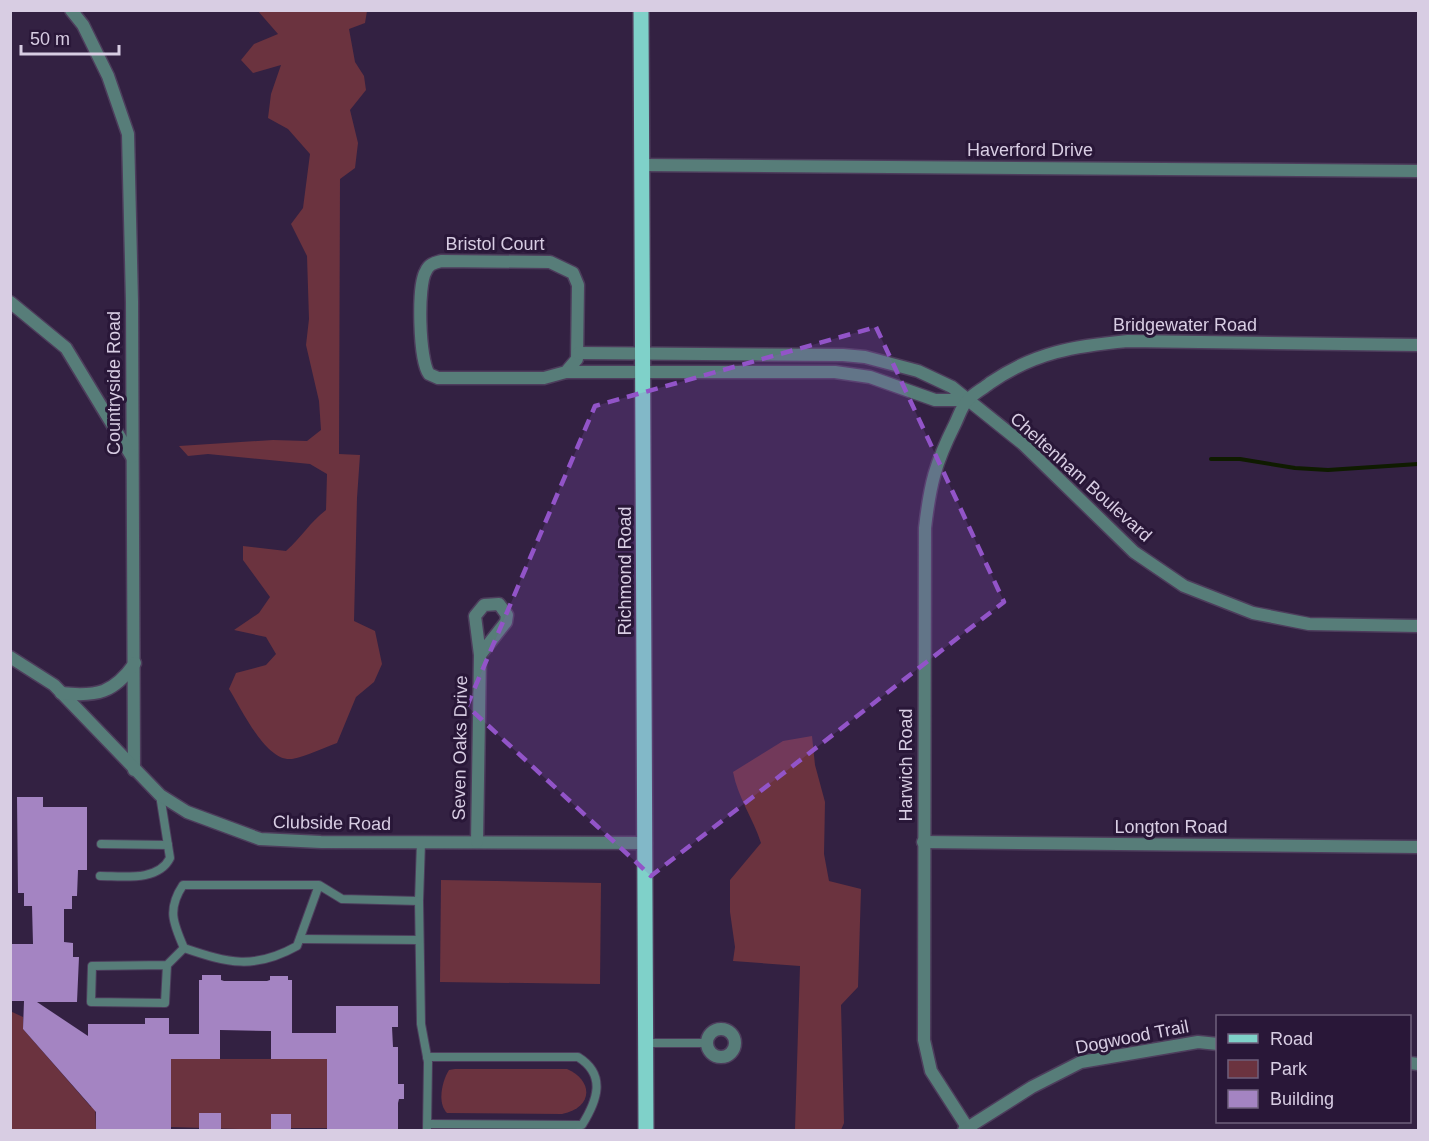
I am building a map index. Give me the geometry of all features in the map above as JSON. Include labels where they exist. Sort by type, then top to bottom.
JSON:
[{"type":"main road","name":"Richmond Road","points":[[641,10],[646,1131]]},
{"type":"street","name":"Countryside Road","points":[[71,10],[83,25],[108,76],[128,134],[132,302],[134,770]]},
{"type":"street","name":"Haverford Drive","points":[[641,165],[1419,171]]},
{"type":"street","name":"Bristol Court","points":[[566,372],[544,378],[438,378],[429,374],[422,355],[421,291],[426,270],[441,261],[550,262],[566,268],[573,273],[578,285],[578,353]]},
{"type":"street","points":[[10,302],[66,348],[133,459]]},
{"type":"street","name":"Bridgewater Road","points":[[967,400],[1000,377],[1034,358],[1058,350],[1090,344],[1128,341],[1419,345]]},
{"type":"street","points":[[566,372],[574,364],[578,353],[643,353]]},
{"type":"street","name":"Cheltenham Boulevard","points":[[643,353],[865,357],[918,371],[952,387],[1023,444],[1134,552],[1184,586],[1253,613],[1309,624],[1419,626]]},
{"type":"street","points":[[566,372],[835,372],[870,377],[935,400],[967,400]]},
{"type":"street","name":"Harwich Road","points":[[965,1129],[932,1071],[924,1040],[923,842],[927,507],[936,461],[967,400]]},
{"type":"street","name":"Seven Oaks Drive","points":[[477,842],[480,656]]},
{"type":"street","name":"Clubside Road","points":[[10,657],[54,685],[160,795],[187,812],[260,839],[321,842],[646,843]]},
{"type":"street","points":[[61,693],[85,695],[107,690],[122,680],[135,663]]},
{"type":"street","name":"Longton Road","points":[[923,842],[1419,847]]},
{"type":"street","name":"Dogwood Trail","points":[[965,1129],[1032,1087],[1082,1062],[1198,1042],[1216,1044]]},
{"type":"lane","points":[[100,876],[145,876],[168,862],[168,845],[160,795]]},
{"type":"lane","points":[[421,842],[418,940],[421,1024],[427,1057],[427,1127],[582,1125],[596,1100],[597,1089],[592,1070],[578,1057],[427,1057]]},
{"type":"lane","points":[[101,844],[168,845]]},
{"type":"lane","points":[[319,885],[297,946],[274,959],[243,963],[223,961],[184,948],[174,925],[173,900],[183,885],[319,885],[342,899],[419,901]]},
{"type":"lane","points":[[300,939],[418,940]]},
{"type":"lane","points":[[167,965],[92,966],[92,1002],[165,1003],[167,965],[184,948]]},
{"type":"lane","points":[[646,1043],[708,1042]]},
{"type":"highlighted area","points":[[876,327],[1004,602],[651,876],[467,706],[595,406]]},
{"type":"green space","points":[[258,11],[367,11],[365,23],[349,29],[355,62],[364,76],[366,90],[350,110],[358,143],[355,168],[340,179],[339,454],[360,455],[354,621],[375,631],[382,664],[374,682],[356,697],[337,743],[292,759],[282,758],[264,744],[229,689],[236,673],[266,665],[276,654],[266,637],[234,630],[259,613],[270,597],[243,560],[243,546],[286,551],[326,510],[327,474],[310,464],[208,454],[188,456],[179,446],[273,440],[307,441],[321,430],[319,401],[306,345],[309,319],[307,256],[291,224],[303,208],[310,154],[288,129],[268,118],[271,94],[281,65],[253,73],[241,60],[254,44],[278,34]]},
{"type":"green space","points":[[812,736],[815,765],[825,802],[824,854],[829,881],[861,889],[858,987],[841,1005],[844,1123],[841,1130],[795,1130],[800,966],[733,961],[735,947],[730,912],[730,880],[761,843],[738,791],[733,772],[783,741]]},
{"type":"green space","points":[[441,880],[601,883],[600,984],[440,982]]},
{"type":"green space","points":[[10,1011],[23,1017],[23,1029],[91,1107],[95,1104],[96,1130],[11,1130]]},
{"type":"green space","points":[[171,1059],[327,1059],[327,1128],[291,1128],[291,1114],[271,1114],[271,1130],[171,1127]]},
{"type":"green space","points":[[567,1069],[582,1080],[586,1094],[580,1106],[562,1114],[447,1113],[441,1098],[444,1080],[449,1070]]},
{"type":"building","points":[[17,797],[43,797],[43,807],[87,807],[87,870],[78,870],[77,896],[72,896],[72,909],[64,909],[64,942],[73,943],[73,957],[79,957],[77,1002],[37,1002],[88,1036],[88,1024],[145,1024],[145,1018],[169,1018],[169,1034],[199,1034],[199,980],[202,980],[202,975],[221,975],[221,980],[224,981],[267,981],[270,980],[270,976],[288,976],[288,980],[292,980],[292,1033],[336,1033],[336,1006],[398,1006],[398,1027],[392,1027],[393,1047],[398,1047],[398,1084],[404,1084],[404,1099],[399,1099],[398,1103],[398,1131],[327,1131],[327,1059],[271,1059],[271,1031],[220,1030],[220,1059],[171,1059],[171,1131],[96,1131],[96,1112],[23,1029],[24,1001],[10,1001],[10,944],[33,944],[32,906],[24,906],[24,893],[18,893]]},
{"type":"building","points":[[199,1113],[221,1113],[221,1131],[199,1131]]},
{"type":"building","points":[[271,1114],[291,1114],[291,1131],[271,1131]]},
{"type":"waterway","points":[[1211,459],[1240,459],[1295,468],[1328,470],[1418,464]]}]
